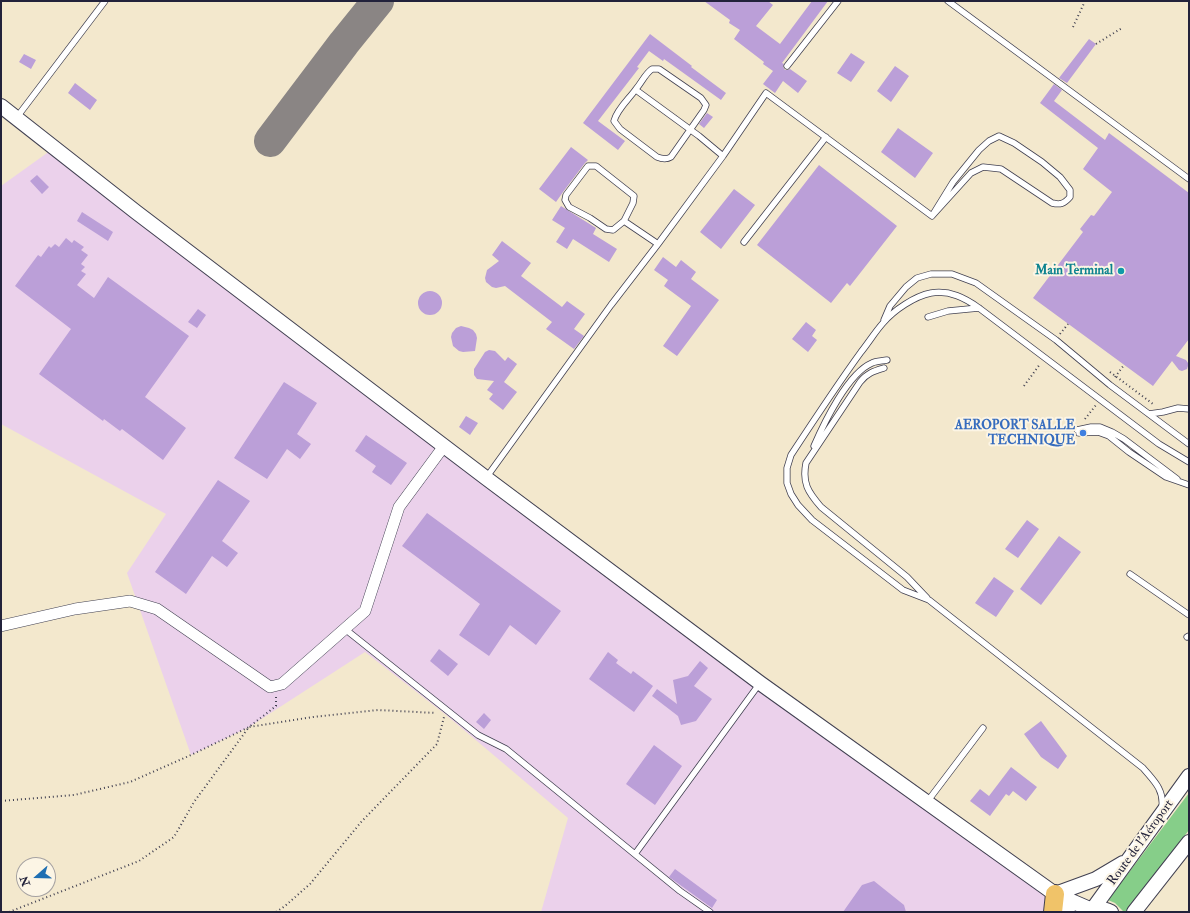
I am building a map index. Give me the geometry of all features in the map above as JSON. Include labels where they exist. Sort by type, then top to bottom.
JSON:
[{"type":"highway","points":[[1053,912],[1055,894]]},
{"type":"street","points":[[1,106],[136,212],[486,478],[760,683],[1055,894],[1091,911],[1104,909],[1111,912]]},
{"type":"street","points":[[1,626],[75,609],[130,601],[156,609],[270,688],[282,684],[365,611],[398,507],[444,446]]},
{"type":"street","name":"Route de l'Aéroport","points":[[1091,911],[1189,776]]},
{"type":"street","points":[[1134,912],[1189,842]]},
{"type":"street","points":[[1055,894],[1096,879],[1128,860]]},
{"type":"street","points":[[1055,894],[1068,912]]},
{"type":"lane","points":[[17,118],[105,1]]},
{"type":"lane","points":[[787,66],[838,1]]},
{"type":"lane","points":[[948,1],[1189,179]]},
{"type":"lane","points":[[652,68],[659,68],[701,98],[706,105],[690,130],[671,157],[668,159],[662,159],[620,129],[614,121],[618,112],[636,90],[647,73],[652,68]]},
{"type":"lane","points":[[636,90],[723,156]]},
{"type":"lane","points":[[486,478],[611,305],[723,156],[768,91],[826,137],[932,216]]},
{"type":"lane","points":[[999,136],[1014,143],[1042,162],[1060,177],[1070,190],[1070,197],[1066,202],[1059,204],[1052,203],[1001,169],[983,167],[971,173],[932,216],[953,182],[979,150],[988,141],[999,136]]},
{"type":"lane","points":[[744,242],[826,137]]},
{"type":"lane","points":[[588,166],[596,166],[634,196],[633,204],[624,221],[613,230],[606,229],[590,218],[569,207],[565,200],[566,195],[588,166]]},
{"type":"lane","points":[[624,221],[658,244]]},
{"type":"lane","points":[[883,323],[890,306],[906,287],[917,278],[931,274],[952,274],[976,283],[1056,340],[1110,385],[1189,444]]},
{"type":"lane","points":[[929,600],[903,590],[812,520],[798,505],[791,494],[787,483],[787,468],[792,455],[845,374],[883,323],[897,310],[914,299],[931,293],[946,292],[964,298],[1159,444],[1189,462]]},
{"type":"lane","points":[[928,317],[948,312],[979,308]]},
{"type":"lane","points":[[887,360],[871,363],[859,372],[849,383],[826,418],[806,463],[804,474],[806,485],[812,497],[821,507],[908,577],[929,600],[1143,768],[1156,784],[1163,796],[1160,816]]},
{"type":"lane","points":[[806,463],[860,382],[872,371],[884,368]]},
{"type":"lane","points":[[1149,414],[1178,408],[1189,409]]},
{"type":"lane","points":[[1078,432],[1091,427],[1100,427],[1112,432],[1124,439],[1186,485]]},
{"type":"lane","points":[[1130,574],[1189,616]]},
{"type":"lane","points":[[345,628],[478,735],[506,749],[680,891],[710,912]]},
{"type":"lane","points":[[635,854],[760,683]]},
{"type":"lane","points":[[926,802],[983,728]]},
{"type":"path","points":[[1073,27],[1085,1]]},
{"type":"path","points":[[1096,44],[1122,28]]},
{"type":"path","points":[[1,800],[74,795],[130,782],[249,727],[276,706],[277,686]]},
{"type":"path","points":[[9,912],[139,861],[174,837],[194,802],[249,727],[313,717],[378,710],[438,713]]},
{"type":"path","points":[[276,912],[310,884],[362,821],[437,744],[445,714]]},
{"type":"shaded area","points":[[54,148],[444,446],[1055,894],[1042,912],[541,912],[568,818],[445,714],[365,652],[249,727],[191,755],[127,573],[166,514],[1,424],[1,186]]},
{"type":"green space","points":[[1189,793],[1189,830],[1126,912],[1124,912],[1115,903],[1108,900]]},
{"type":"building","points":[[704,1],[768,1],[773,5],[756,26],[780,44],[812,1],[828,1],[782,63],[784,64],[783,67],[785,70],[790,69],[807,81],[798,93],[783,81],[775,93],[763,84],[773,71],[763,64],[764,62],[734,39],[740,30],[729,23],[730,20]]},
{"type":"building","points":[[650,34],[726,93],[721,100],[664,59],[663,61],[649,51],[637,67],[639,68],[598,121],[625,141],[618,150],[583,123]]},
{"type":"building","points":[[1089,39],[1096,44],[1067,83],[1059,78]]},
{"type":"building","points":[[851,53],[865,62],[851,82],[837,73]]},
{"type":"building","points":[[24,54],[36,60],[31,69],[19,62]]},
{"type":"building","points":[[895,66],[909,76],[891,102],[877,91]]},
{"type":"building","points":[[75,83],[97,100],[90,110],[68,93]]},
{"type":"building","name":"Main Terminal","points":[[1054,84],[1062,90],[1054,101],[1105,140],[1109,133],[1189,193],[1189,339],[1176,356],[1186,360],[1188,366],[1187,369],[1182,371],[1179,370],[1172,361],[1153,386],[1033,298],[1083,232],[1080,229],[1091,215],[1094,216],[1112,192],[1083,169],[1098,148],[1040,103]]},
{"type":"building","points":[[707,113],[713,117],[704,128],[699,124]]},
{"type":"building","points":[[898,128],[933,153],[915,178],[881,152]]},
{"type":"building","points":[[571,147],[588,160],[556,202],[539,189]]},
{"type":"building","points":[[819,165],[897,226],[850,286],[847,283],[831,303],[757,245]]},
{"type":"building","points":[[37,175],[49,187],[42,194],[30,181]]},
{"type":"building","points":[[734,189],[755,205],[721,249],[700,232]]},
{"type":"building","points":[[561,206],[596,228],[593,234],[617,249],[609,262],[573,239],[567,249],[556,242],[565,228],[552,220]]},
{"type":"building","points":[[82,212],[113,232],[108,241],[77,221]]},
{"type":"building","points":[[66,238],[72,243],[74,240],[84,247],[81,250],[88,255],[81,264],[85,267],[81,271],[86,274],[77,285],[94,298],[108,277],[189,336],[145,397],[186,428],[163,460],[122,429],[120,431],[104,419],[103,421],[39,374],[71,329],[15,286],[38,255],[41,257],[49,246],[51,248],[55,244],[59,247]]},
{"type":"building","points":[[502,241],[531,263],[521,276],[562,307],[567,301],[585,314],[574,329],[584,336],[574,349],[546,329],[552,322],[505,286],[496,288],[492,287],[486,282],[485,278],[487,270],[499,261],[492,255]]},
{"type":"building","points":[[663,257],[676,267],[681,260],[696,272],[691,279],[719,300],[677,356],[663,346],[691,306],[664,286],[668,280],[654,270]]},
{"type":"building","points":[[430,291],[435,292],[441,298],[441,308],[435,314],[430,315],[425,314],[419,308],[418,303],[419,298],[425,292]]},
{"type":"building","points":[[198,309],[206,315],[197,328],[188,322]]},
{"type":"building","points":[[806,322],[816,330],[812,336],[817,340],[808,352],[792,339]]},
{"type":"building","points":[[461,326],[473,330],[476,334],[477,338],[475,351],[463,352],[459,351],[453,346],[451,337],[452,333],[456,328]]},
{"type":"building","points":[[489,350],[495,351],[505,361],[508,357],[517,364],[504,382],[517,392],[503,410],[489,399],[493,394],[487,390],[494,381],[477,379],[474,375],[474,369],[485,352]]},
{"type":"building","points":[[284,382],[317,403],[297,434],[311,444],[300,459],[287,449],[267,479],[234,458]]},
{"type":"building","points":[[466,416],[478,423],[470,435],[459,427]]},
{"type":"building","points":[[366,435],[407,463],[391,485],[372,472],[376,466],[355,451]]},
{"type":"building","points":[[218,480],[250,501],[222,541],[238,553],[227,567],[212,556],[186,594],[155,572]]},
{"type":"building","points":[[427,513],[561,611],[536,645],[510,625],[489,656],[459,635],[480,604],[402,546]]},
{"type":"building","points":[[1027,520],[1039,529],[1018,558],[1005,549]]},
{"type":"building","points":[[1059,536],[1081,552],[1041,605],[1020,589]]},
{"type":"building","points":[[994,577],[1014,591],[996,617],[975,603]]},
{"type":"building","points":[[439,649],[458,664],[448,676],[430,661]]},
{"type":"building","points":[[608,652],[618,660],[616,663],[631,674],[633,671],[653,686],[634,712],[589,679]]},
{"type":"building","points":[[700,661],[708,668],[694,686],[712,699],[696,721],[681,725],[678,716],[652,696],[657,689],[677,704],[673,680],[688,676]]},
{"type":"building","points":[[484,713],[491,720],[484,729],[476,722]]},
{"type":"building","points":[[1041,721],[1067,756],[1058,769],[1041,757],[1024,734]]},
{"type":"building","points":[[654,745],[682,766],[655,805],[626,784]]},
{"type":"building","points":[[1011,767],[1037,787],[1026,801],[1013,791],[1009,796],[1006,794],[990,816],[970,801],[980,789],[989,796]]},
{"type":"building","points":[[675,869],[717,900],[712,908],[669,877]]},
{"type":"building","points":[[874,881],[904,905],[906,912],[843,912],[862,885]]},
{"type":"taxiway","points":[[270,141],[344,43],[378,1]]},
{"type":"place","name":"Main Terminal","points":[[1121,271]]},
{"type":"place","name":"AEROPORT SALLE TECHNIQUE","points":[[1083,433]]}]
